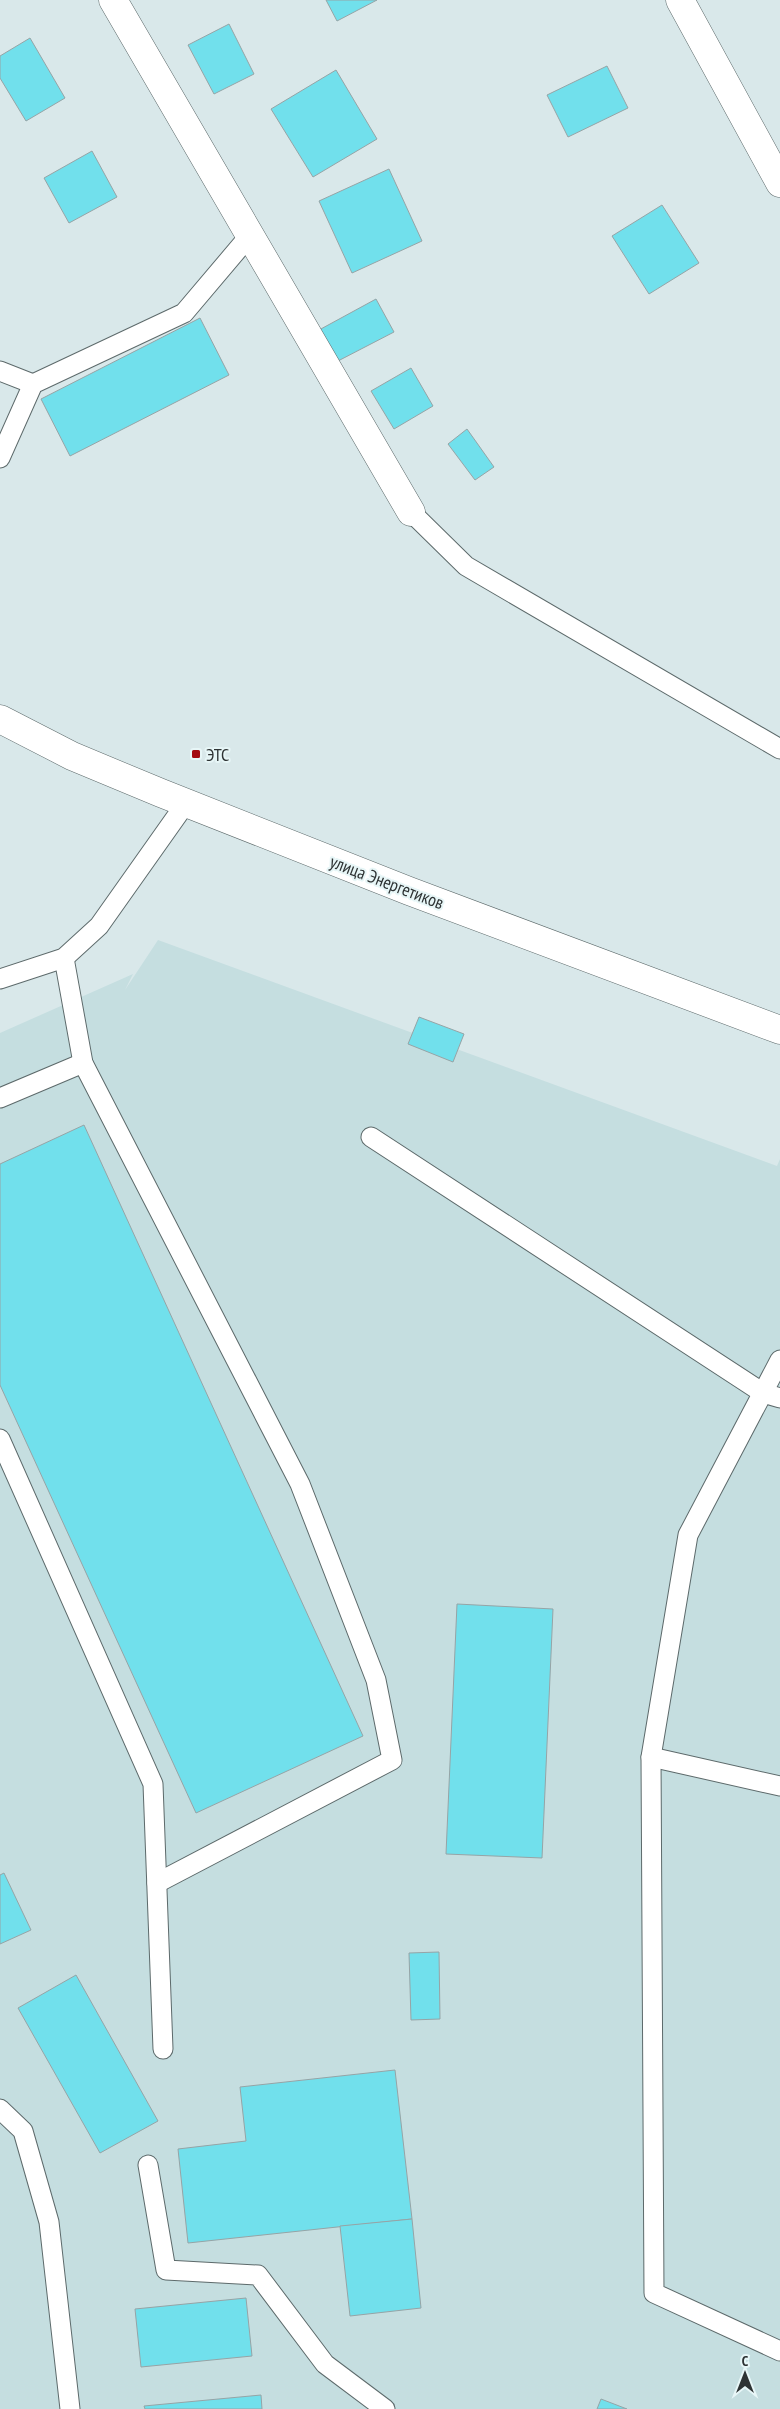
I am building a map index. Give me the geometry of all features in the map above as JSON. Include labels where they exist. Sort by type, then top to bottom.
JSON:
[{"type":"street","points":[[113,0],[411,512]]},
{"type":"street","points":[[680,0],[780,183]]},
{"type":"street","name":"улица Энергетиков","points":[[0,718],[72,756],[186,802],[409,890],[780,1030]]},
{"type":"lane","points":[[0,458],[33,384],[184,313],[250,235]]},
{"type":"lane","points":[[0,371],[33,384]]},
{"type":"lane","points":[[411,512],[466,566],[780,749]]},
{"type":"lane","points":[[0,979],[64,958],[99,926],[186,802]]},
{"type":"lane","points":[[64,958],[83,1062],[300,1484],[376,1680],[392,1760],[157,1884]]},
{"type":"lane","points":[[0,1098],[83,1062]]},
{"type":"lane","points":[[371,1137],[772,1396]]},
{"type":"lane","points":[[780,1360],[772,1396],[688,1535],[651,1758],[654,2293],[780,2352]]},
{"type":"lane","points":[[0,1439],[153,1784],[163,2049]]},
{"type":"lane","points":[[651,1758],[780,1786]]},
{"type":"lane","points":[[0,2109],[23,2131],[49,2222],[70,2409]]},
{"type":"lane","points":[[148,2165],[166,2270],[258,2275],[325,2364],[385,2409]]},
{"type":"shaded area","points":[[158,940],[777,1166],[780,1159],[780,2409],[0,2409],[0,1033],[133,974],[125,990]]},
{"type":"building","points":[[326,0],[377,0],[337,21]]},
{"type":"building","points":[[229,24],[254,74],[214,94],[188,45]]},
{"type":"building","points":[[30,38],[65,98],[26,121],[0,78],[0,56]]},
{"type":"building","points":[[607,66],[628,108],[568,137],[547,95]]},
{"type":"building","points":[[336,70],[377,139],[313,177],[271,109]]},
{"type":"building","points":[[92,151],[117,197],[69,223],[44,178]]},
{"type":"building","points":[[389,169],[422,241],[352,273],[319,201]]},
{"type":"building","points":[[662,205],[699,263],[649,294],[612,236]]},
{"type":"building","points":[[376,299],[394,332],[336,362],[319,330]]},
{"type":"building","points":[[200,318],[229,375],[70,456],[41,399]]},
{"type":"building","points":[[411,368],[433,406],[394,429],[371,391]]},
{"type":"building","points":[[467,429],[494,467],[475,480],[448,444]]},
{"type":"building","points":[[419,1017],[464,1034],[453,1062],[408,1044]]},
{"type":"building","points":[[84,1125],[363,1736],[196,1813],[0,1385],[0,1164]]},
{"type":"building","points":[[457,1604],[553,1609],[542,1858],[446,1854]]},
{"type":"building","points":[[4,1873],[31,1930],[0,1944],[0,1875]]},
{"type":"building","points":[[439,1952],[440,2019],[411,2020],[409,1953]]},
{"type":"building","points":[[76,1975],[158,2121],[100,2153],[18,2008]]},
{"type":"building","points":[[395,2070],[412,2219],[188,2243],[178,2149],[246,2141],[240,2087]]},
{"type":"building","points":[[412,2219],[421,2308],[350,2316],[340,2226]]},
{"type":"building","points":[[246,2298],[252,2356],[141,2367],[135,2309]]},
{"type":"building","points":[[261,2395],[262,2409],[145,2409],[144,2406]]},
{"type":"building","points":[[601,2399],[627,2409],[597,2409]]},
{"type":"place","name":"ЭТС","points":[[196,754]]}]
